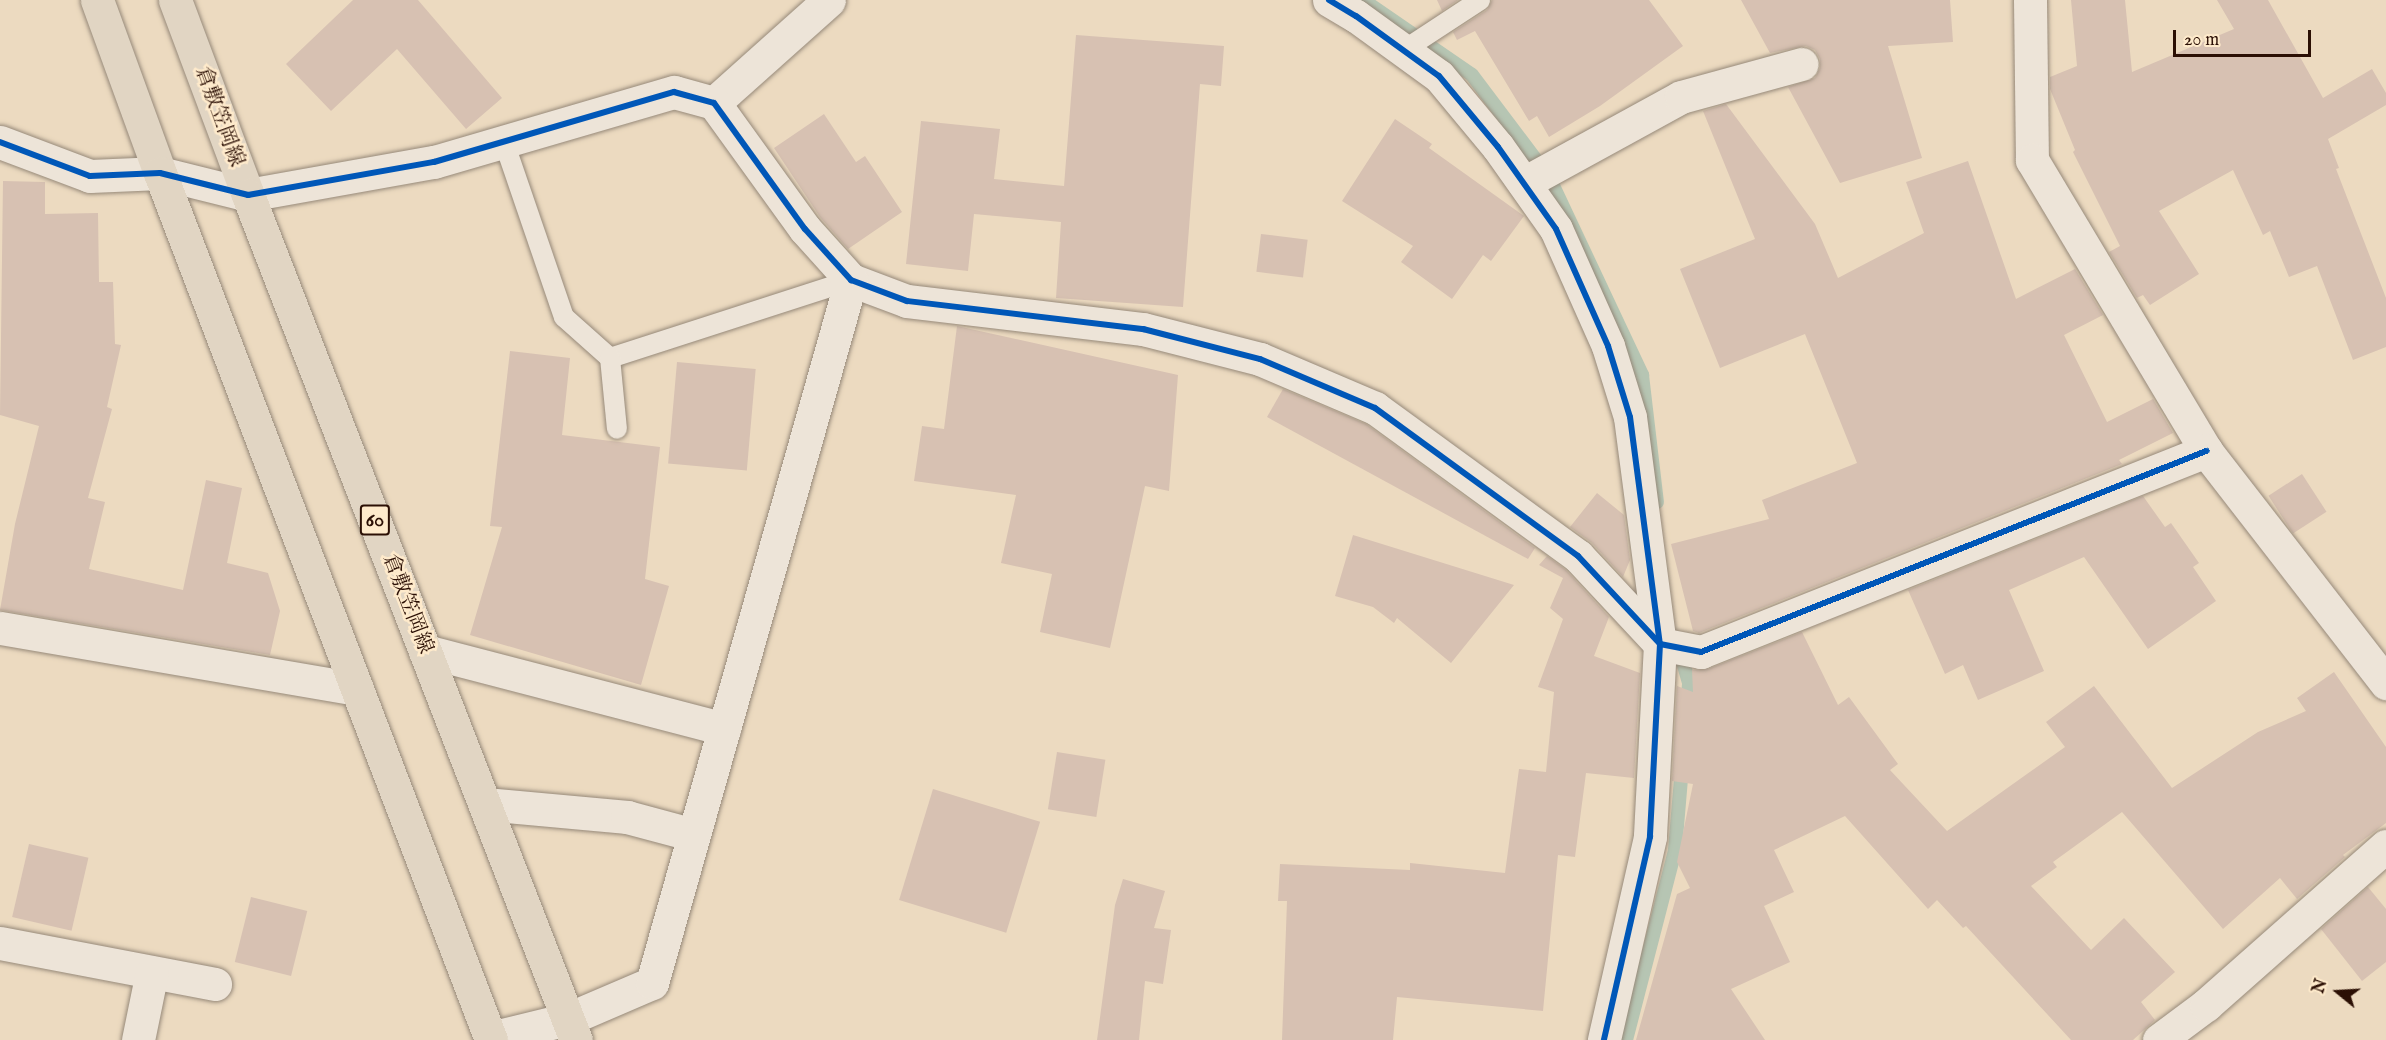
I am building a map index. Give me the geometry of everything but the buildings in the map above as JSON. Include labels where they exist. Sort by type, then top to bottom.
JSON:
[{"type":"main road","points":[[97,0],[160,173],[490,1039]]},
{"type":"main road","name":"倉敷笠岡線","points":[[176,0],[248,195],[572,1029]]},
{"type":"street","points":[[714,103],[830,0]]},
{"type":"street","points":[[1329,0],[1439,76],[1498,147],[1524,183],[1561,240],[1608,346],[1630,417],[1660,644],[1650,837],[1604,1040]]},
{"type":"street","points":[[2030,0],[2032,160],[2206,451],[2386,683]]},
{"type":"street","points":[[1524,183],[1681,97],[1802,64]]},
{"type":"street","points":[[0,142],[90,176],[160,173],[248,195],[434,162],[674,92],[714,103],[805,230],[851,280],[908,301],[1143,329],[1260,360],[1375,408],[1578,556],[1660,644],[1701,652],[2206,451]]},
{"type":"street","points":[[490,1039],[572,1029],[652,983],[851,280]]},
{"type":"street","points":[[0,628],[357,689]]},
{"type":"street","points":[[425,651],[724,729]]},
{"type":"street","points":[[485,804],[627,817],[694,835]]},
{"type":"street","points":[[2159,1040],[2206,1005],[2386,846]]},
{"type":"street","points":[[0,943],[215,984]]},
{"type":"street","points":[[138,1040],[152,972]]},
{"type":"lane","points":[[1404,50],[1480,0]]},
{"type":"lane","points":[[504,142],[564,317],[610,358],[617,429]]},
{"type":"lane","points":[[610,358],[851,280]]},
{"type":"waterway","points":[[1363,0],[1472,75],[1549,177],[1642,375],[1657,502]]},
{"type":"waterway","points":[[1679,648],[1689,684],[1687,708]]},
{"type":"waterway","points":[[1626,1040],[1675,850],[1682,766]]},
{"type":"cycle path","points":[[1329,0],[1356,16],[1439,76],[1498,147],[1556,229],[1608,346],[1630,417],[1660,644],[1650,837],[1604,1040]]},
{"type":"cycle path","points":[[0,142],[90,176],[160,173],[248,195],[434,162],[674,92],[714,103],[805,229],[851,280],[907,301],[1143,329],[1260,359],[1375,408],[1578,556],[1660,644],[1701,652],[2206,451]]}]
